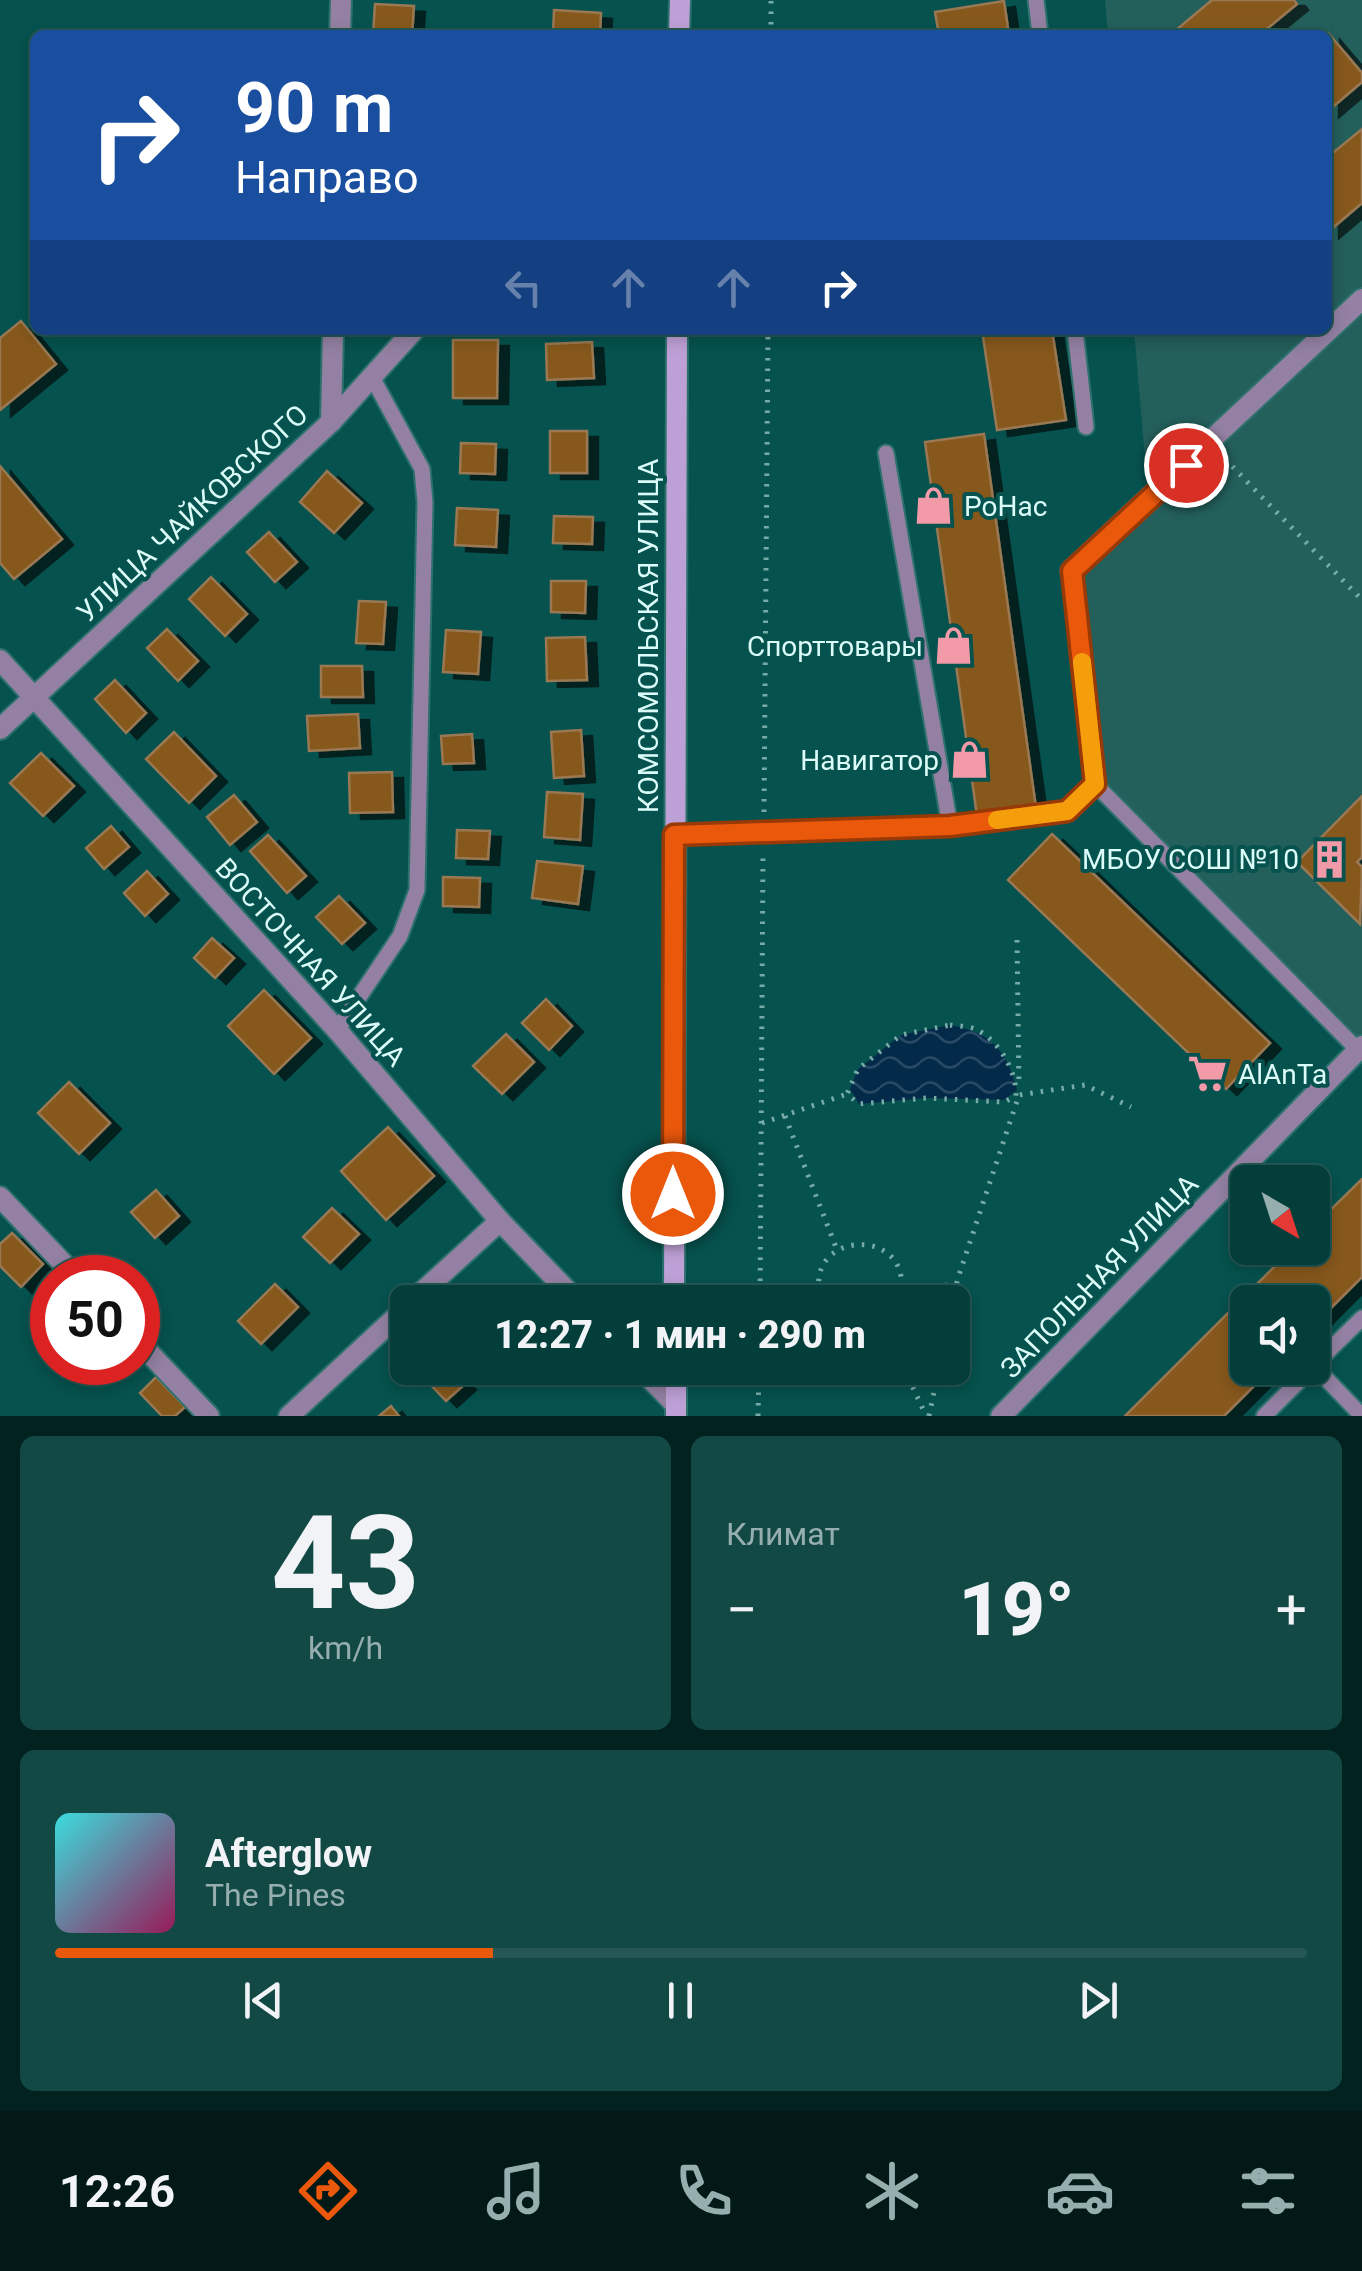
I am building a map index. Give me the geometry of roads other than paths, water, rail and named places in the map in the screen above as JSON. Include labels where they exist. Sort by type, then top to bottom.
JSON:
[{"type":"main road","points":[[679,30],[680,0]]},
{"type":"main road","name":"КОМСОМОЛЬСКАЯ УЛИЦА","points":[[674,1285],[677,335]]},
{"type":"street","points":[[340,30],[341,0]]},
{"type":"street","points":[[1332,327],[1362,298]]},
{"type":"street","points":[[331,422],[333,335]]},
{"type":"street","name":"УЛИЦА ЧАЙКОВСКОГО","points":[[0,729],[331,422],[410,335]]},
{"type":"street","points":[[1072,571],[1323,335]]},
{"type":"street","name":"ВОСТОЧНАЯ УЛИЦА","points":[[0,660],[337,1030],[500,1221],[562,1285]]},
{"type":"street","name":"ЗАПОЛЬНАЯ УЛИЦА","points":[[1001,1416],[1360,1048]]},
{"type":"street","points":[[0,1197],[55,1255]]},
{"type":"street","points":[[431,1285],[500,1221]]},
{"type":"street","points":[[289,1416],[390,1323]]},
{"type":"street","points":[[160,1364],[209,1416]]},
{"type":"street","points":[[655,1385],[676,1410]]},
{"type":"lane","points":[[1036,0],[1039,30]]},
{"type":"lane","points":[[1075,335],[1086,427]]},
{"type":"lane","points":[[337,1030],[400,936],[417,890],[425,502],[422,469],[372,377]]},
{"type":"lane","points":[[886,453],[950,826]]},
{"type":"lane","points":[[1072,571],[1095,784],[1360,1048]]},
{"type":"lane","points":[[674,835],[950,826],[1067,811],[1095,784]]},
{"type":"lane","points":[[1330,1350],[1362,1318]]},
{"type":"lane","points":[[1330,1384],[1362,1416]]},
{"type":"lane","points":[[1264,1416],[1295,1385]]},
{"type":"water","points":[[950,1025],[976,1032],[995,1045],[1008,1064],[1017,1090],[1004,1100],[926,1098],[859,1104],[850,1089],[858,1069],[901,1035]]},
{"type":"place","name":"РоНас","points":[[934,506]]},
{"type":"place","name":"Спорттовары","points":[[953,646]]},
{"type":"place","name":"Навигатор","points":[[969,760]]},
{"type":"place","name":"МБОУ СОШ №10","points":[[1329,859]]},
{"type":"place","name":"AlAnTa","points":[[1208,1074]]}]
